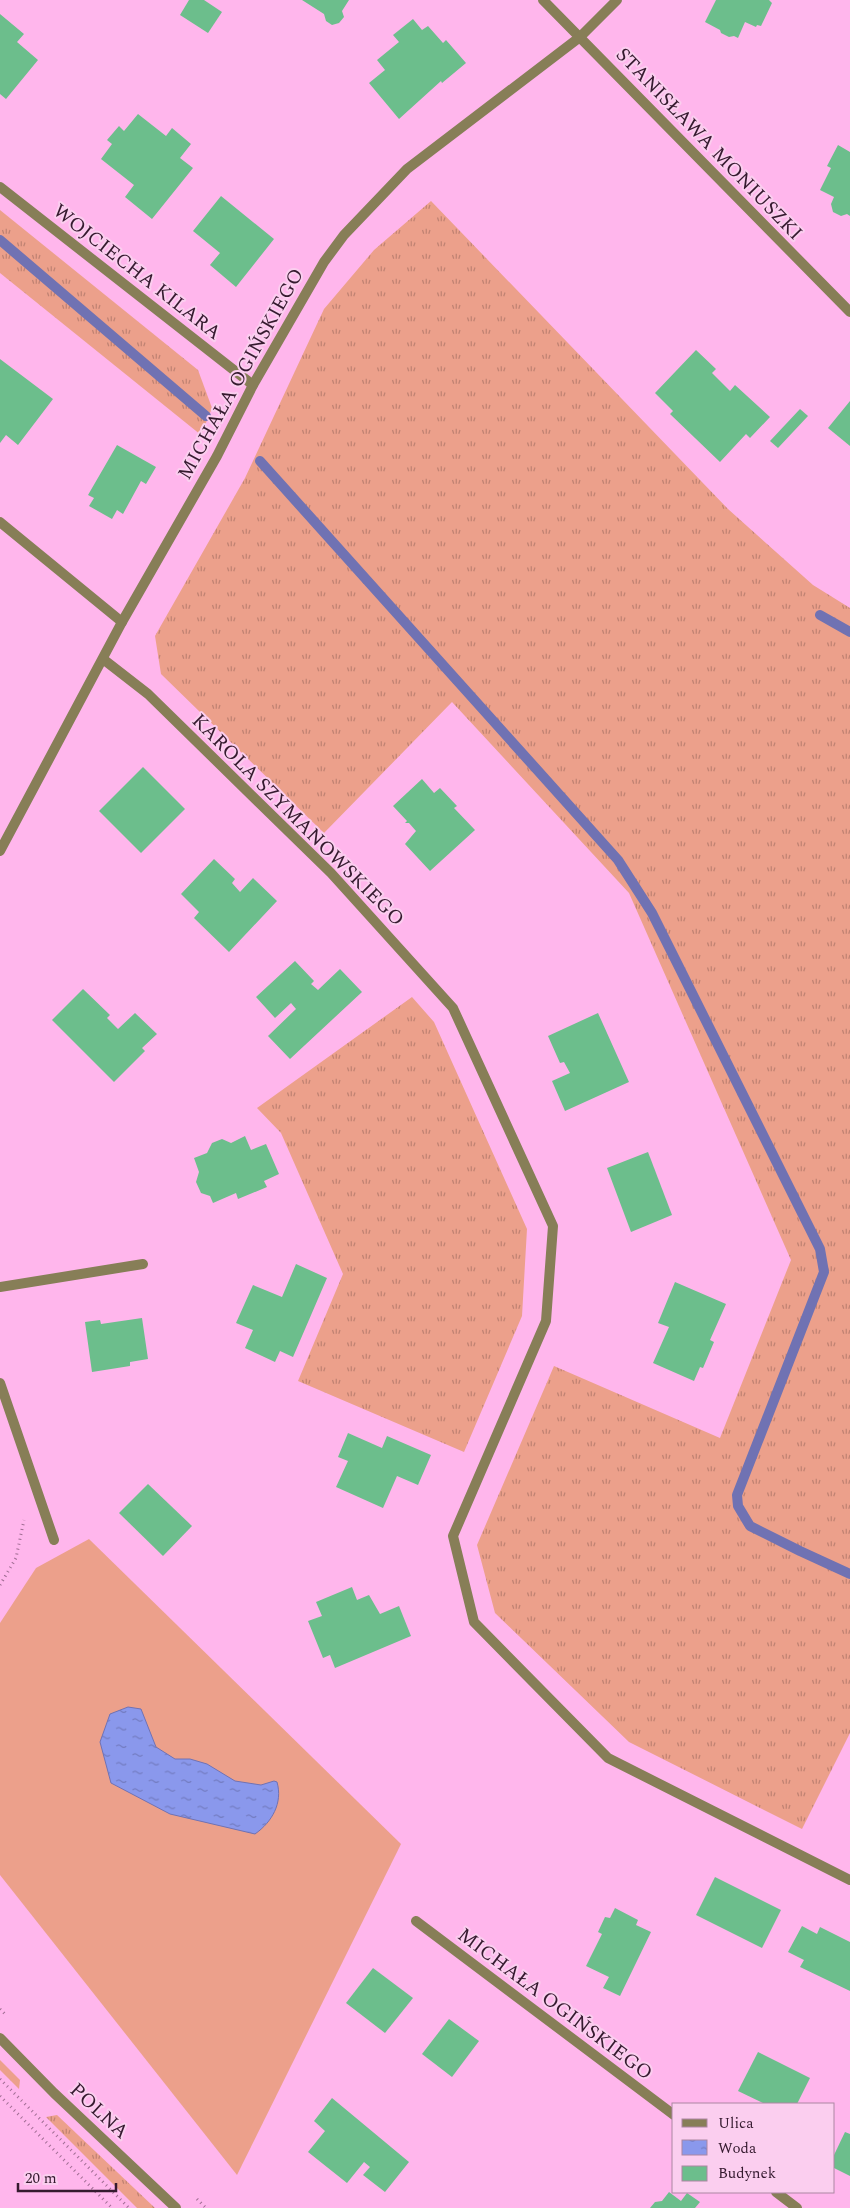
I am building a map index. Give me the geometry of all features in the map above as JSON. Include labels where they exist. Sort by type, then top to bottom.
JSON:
[{"type":"street","name":"STANISŁAWA MONIUSZKI","points":[[543,0],[850,312]]},
{"type":"street","name":"MICHAŁA OGIŃSKIEGO","points":[[0,851],[122,622],[217,456],[253,386],[324,262],[344,235],[407,168],[580,37],[617,0]]},
{"type":"street","name":"WOJCIECHA KILARA","points":[[0,187],[253,386]]},
{"type":"street","points":[[0,522],[122,622]]},
{"type":"street","name":"KAROLA SZYMANOWSKIEGO","points":[[103,659],[148,694],[331,874],[453,1008],[553,1226],[546,1321],[453,1536],[474,1622],[608,1758],[850,1880]]},
{"type":"street","points":[[0,1286],[143,1264]]},
{"type":"street","points":[[0,1383],[54,1540]]},
{"type":"street","name":"MICHAŁA OGIŃSKIEGO","points":[[416,1921],[672,2113]]},
{"type":"street","name":"POLNA","points":[[0,2038],[54,2093],[176,2208]]},
{"type":"street","points":[[777,2193],[797,2208]]},
{"type":"path","points":[[0,1584],[16,1558],[25,1512]]},
{"type":"path","points":[[0,2079],[129,2208]]},
{"type":"path","points":[[0,2096],[112,2208]]},
{"type":"green space","points":[[431,201],[728,509],[813,585],[850,608],[850,1733],[802,1829],[629,1742],[495,1613],[477,1545],[554,1366],[720,1438],[791,1260],[629,893],[452,702],[324,833],[161,674],[155,636],[245,478],[324,309],[374,250]]},
{"type":"green space","points":[[0,210],[198,370],[212,408],[201,435],[0,273]]},
{"type":"green space","points":[[412,997],[434,1022],[527,1229],[522,1316],[464,1452],[298,1381],[343,1274],[281,1133],[257,1108]]},
{"type":"green space","points":[[89,1539],[401,1844],[237,2175],[0,1875],[0,1623],[36,1568]]},
{"type":"green space","points":[[0,2060],[20,2080],[19,2089],[0,2070]]},
{"type":"green space","points":[[57,2115],[155,2208],[137,2208],[46,2117]]},
{"type":"water","points":[[128,1707],[141,1709],[156,1747],[175,1759],[190,1759],[207,1764],[235,1781],[261,1785],[274,1781],[277,1782],[277,1805],[271,1818],[255,1834],[170,1814],[111,1783],[100,1742],[110,1714]]},
{"type":"building","points":[[189,0],[204,0],[222,12],[208,33],[180,15]]},
{"type":"building","points":[[302,0],[349,0],[342,11],[344,17],[339,23],[332,25],[326,21],[324,14]]},
{"type":"building","points":[[716,0],[769,0],[772,3],[761,26],[757,25],[756,27],[745,22],[738,38],[734,36],[729,37],[705,22]]},
{"type":"building","points":[[0,14],[24,34],[17,42],[38,60],[6,99],[0,94]]},
{"type":"building","points":[[413,19],[422,30],[428,26],[443,43],[446,40],[466,63],[442,83],[441,81],[399,119],[369,83],[385,70],[377,60],[399,42],[393,35]]},
{"type":"building","points":[[138,114],[166,136],[172,128],[191,144],[180,158],[193,168],[152,219],[125,197],[134,185],[101,159],[112,144],[107,140],[119,126],[124,131]]},
{"type":"building","points":[[838,145],[850,152],[850,216],[847,214],[841,216],[833,212],[831,204],[834,197],[820,190],[831,168],[827,166]]},
{"type":"building","points":[[221,196],[274,239],[236,287],[210,265],[220,253],[193,231]]},
{"type":"building","points":[[696,350],[716,369],[712,373],[730,391],[735,385],[770,417],[750,438],[746,434],[720,462],[670,414],[673,411],[655,393]]},
{"type":"building","points":[[0,359],[53,399],[18,445],[6,435],[0,443]]},
{"type":"building","points":[[850,401],[850,446],[828,428]]},
{"type":"building","points":[[800,409],[808,416],[778,448],[770,441]]},
{"type":"building","points":[[117,445],[156,467],[146,484],[141,481],[123,514],[117,510],[112,519],[89,506],[94,498],[88,495]]},
{"type":"building","points":[[143,767],[185,809],[141,853],[99,811]]},
{"type":"building","points":[[422,779],[434,793],[440,788],[457,806],[454,808],[475,830],[430,871],[405,844],[416,831],[409,823],[405,823],[407,821],[393,806]]},
{"type":"building","points":[[214,859],[235,879],[232,883],[240,892],[253,878],[277,901],[229,952],[194,918],[199,912],[181,894]]},
{"type":"building","points":[[295,961],[314,981],[311,984],[318,990],[340,969],[362,992],[290,1059],[268,1036],[296,1009],[291,1003],[275,1018],[256,997]]},
{"type":"building","points":[[83,989],[110,1015],[107,1018],[118,1029],[135,1013],[157,1034],[142,1048],[145,1051],[114,1082],[52,1020]]},
{"type":"building","points":[[598,1013],[629,1082],[565,1111],[552,1081],[570,1073],[564,1062],[560,1063],[548,1036]]},
{"type":"building","points":[[245,1136],[251,1150],[266,1144],[279,1174],[264,1181],[267,1187],[238,1199],[236,1193],[213,1203],[210,1196],[201,1193],[196,1182],[199,1172],[194,1158],[207,1153],[212,1143],[222,1139],[231,1143]]},
{"type":"building","points":[[648,1152],[672,1215],[631,1232],[607,1168]]},
{"type":"building","points":[[296,1264],[327,1278],[293,1357],[280,1351],[275,1362],[245,1348],[253,1330],[236,1323],[253,1285],[282,1297]]},
{"type":"building","points":[[675,1282],[726,1304],[710,1340],[714,1342],[703,1368],[700,1367],[694,1381],[653,1363],[669,1327],[658,1323]]},
{"type":"building","points":[[142,1318],[148,1359],[130,1362],[130,1366],[92,1372],[85,1322],[100,1320],[101,1324]]},
{"type":"building","points":[[348,1433],[382,1448],[387,1436],[431,1455],[418,1485],[397,1476],[383,1508],[336,1487],[348,1461],[338,1457]]},
{"type":"building","points":[[148,1484],[192,1526],[163,1556],[119,1513]]},
{"type":"building","points":[[352,1587],[357,1600],[369,1595],[380,1614],[399,1606],[411,1636],[335,1668],[330,1655],[323,1658],[308,1621],[322,1616],[316,1602]]},
{"type":"building","points":[[715,1877],[781,1910],[762,1948],[696,1915]]},
{"type":"building","points":[[615,1908],[638,1920],[636,1925],[651,1932],[620,1996],[603,1988],[609,1977],[586,1966],[602,1934],[598,1932],[605,1917],[610,1918]]},
{"type":"building","points":[[802,1926],[817,1934],[820,1927],[850,1942],[850,1991],[800,1967],[804,1960],[788,1952]]},
{"type":"building","points":[[373,1968],[413,1998],[385,2033],[346,2003]]},
{"type":"building","points":[[449,2019],[479,2041],[452,2077],[422,2054]]},
{"type":"building","points":[[758,2052],[810,2078],[798,2103],[763,2103],[738,2091]]},
{"type":"building","points":[[332,2098],[409,2162],[385,2192],[363,2175],[370,2167],[364,2162],[347,2183],[308,2152],[325,2131],[314,2121]]},
{"type":"building","points":[[845,2132],[850,2134],[850,2176],[835,2168],[835,2153]]},
{"type":"building","points":[[669,2192],[681,2201],[687,2193],[700,2202],[695,2208],[650,2208],[655,2202],[662,2201]]},
{"type":"waterway","points":[[0,240],[206,416]]},
{"type":"waterway","points":[[260,461],[618,860],[652,913],[820,1249],[824,1272],[737,1495],[738,1506],[750,1526],[850,1574]]},
{"type":"waterway","points":[[820,615],[850,632]]}]
